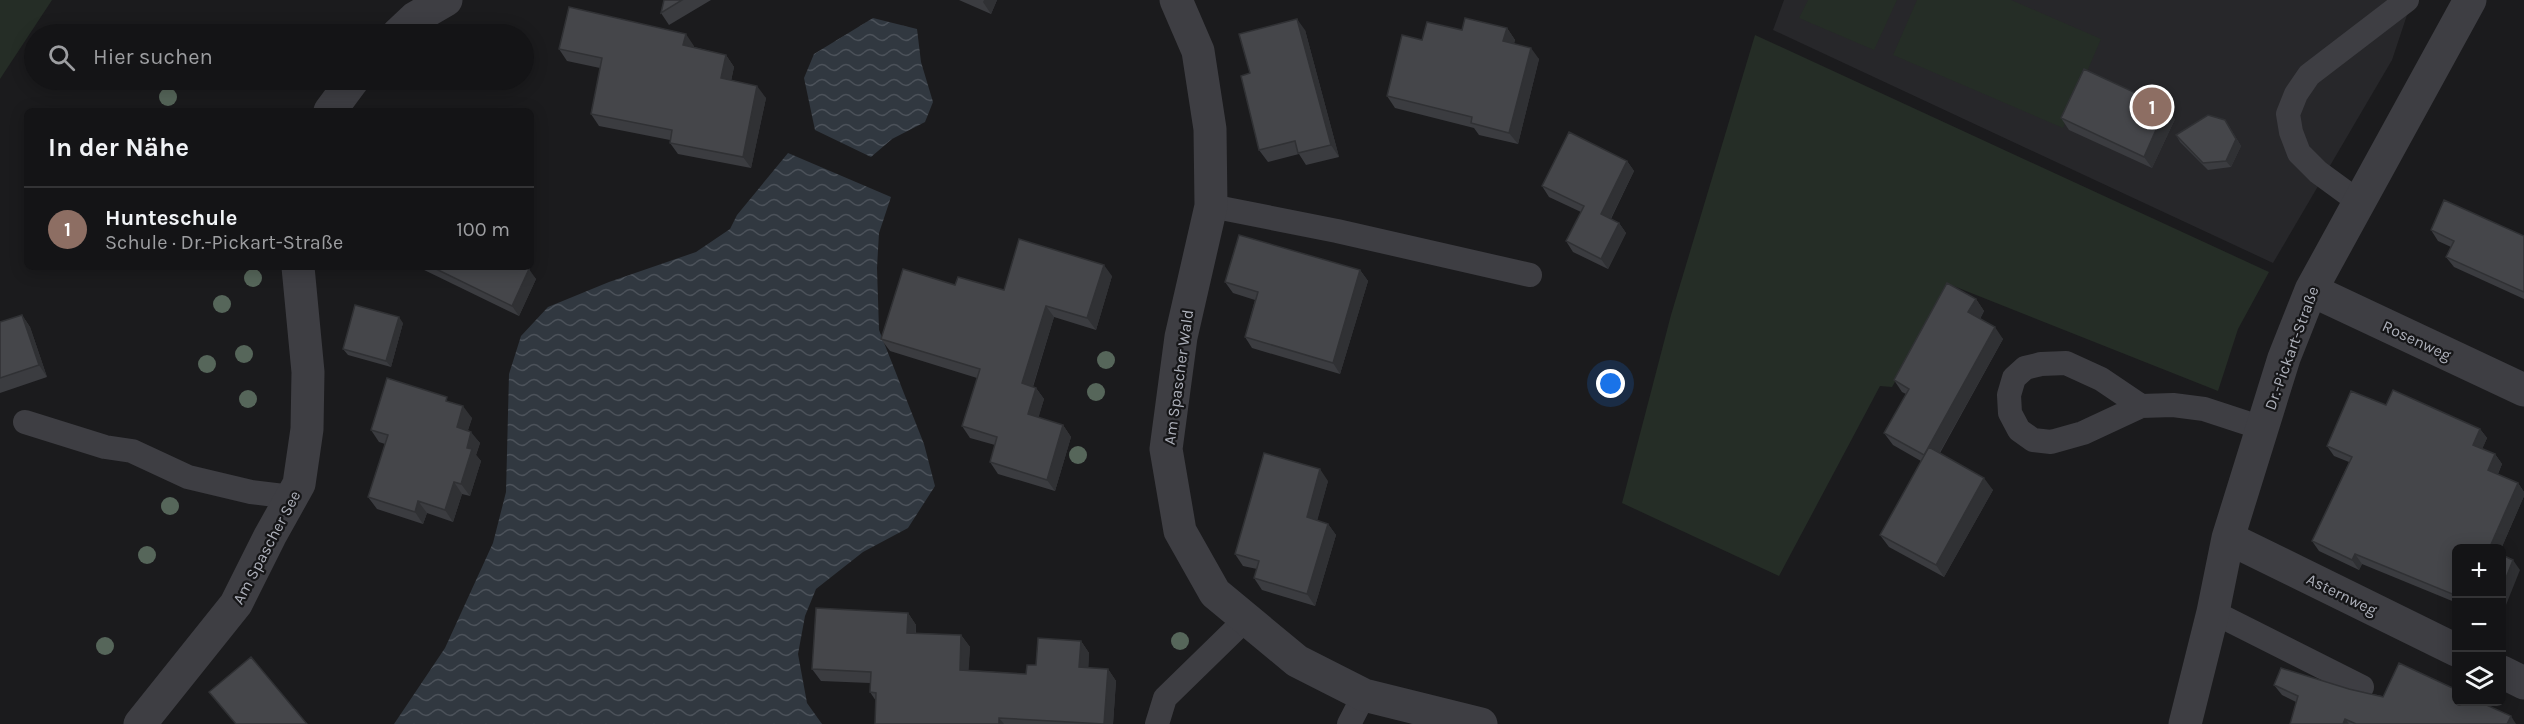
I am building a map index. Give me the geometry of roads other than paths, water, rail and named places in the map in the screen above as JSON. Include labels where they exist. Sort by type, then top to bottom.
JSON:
[{"type":"street","points":[[409,24],[446,0]]},
{"type":"street","name":"Am Spascher Wald","points":[[1176,0],[1198,51],[1210,129],[1211,206],[1181,337],[1166,448],[1180,531],[1215,593],[1297,661],[1364,695],[1481,724]]},
{"type":"street","name":"Dr.-Pickart-Straße","points":[[2185,724],[2213,612],[2228,538],[2284,358],[2311,290],[2470,0]]},
{"type":"street","points":[[332,108],[346,90]]},
{"type":"street","name":"Am Spascher See","points":[[140,724],[236,604],[299,484],[305,440],[308,372],[298,270]]},
{"type":"street","name":"Rosenweg","points":[[2311,290],[2524,390]]},
{"type":"street","name":"Asternweg","points":[[2228,538],[2452,648]]},
{"type":"street","points":[[2506,674],[2524,683]]},
{"type":"lane","points":[[2359,202],[2318,172],[2300,153],[2291,132],[2288,114],[2296,94],[2309,75],[2407,0]]},
{"type":"lane","points":[[1211,206],[1337,231],[1530,275]]},
{"type":"lane","points":[[2141,406],[2101,379],[2066,363],[2041,364],[2025,368],[2014,378],[2009,395],[2010,413],[2019,430],[2033,440],[2051,442],[2083,433],[2141,406],[2173,405],[2204,409],[2262,428]]},
{"type":"lane","points":[[25,422],[105,447],[132,451],[188,477],[251,492],[292,497]]},
{"type":"lane","points":[[2213,612],[2362,687]]},
{"type":"lane","points":[[1156,724],[1165,698],[1246,619]]},
{"type":"lane","points":[[1349,724],[1364,695]]},
{"type":"water","points":[[873,18],[917,29],[921,62],[933,102],[925,122],[892,139],[871,157],[815,130],[804,78],[814,54]]},
{"type":"water","points":[[788,153],[891,197],[879,233],[877,268],[879,330],[924,444],[935,486],[908,528],[863,552],[816,589],[805,616],[798,654],[807,703],[822,724],[394,724],[445,648],[493,543],[506,492],[509,374],[521,336],[548,307],[609,282],[696,252],[730,229],[737,215]]},
{"type":"place","name":"Hunteschule","points":[[2152,107]]}]
